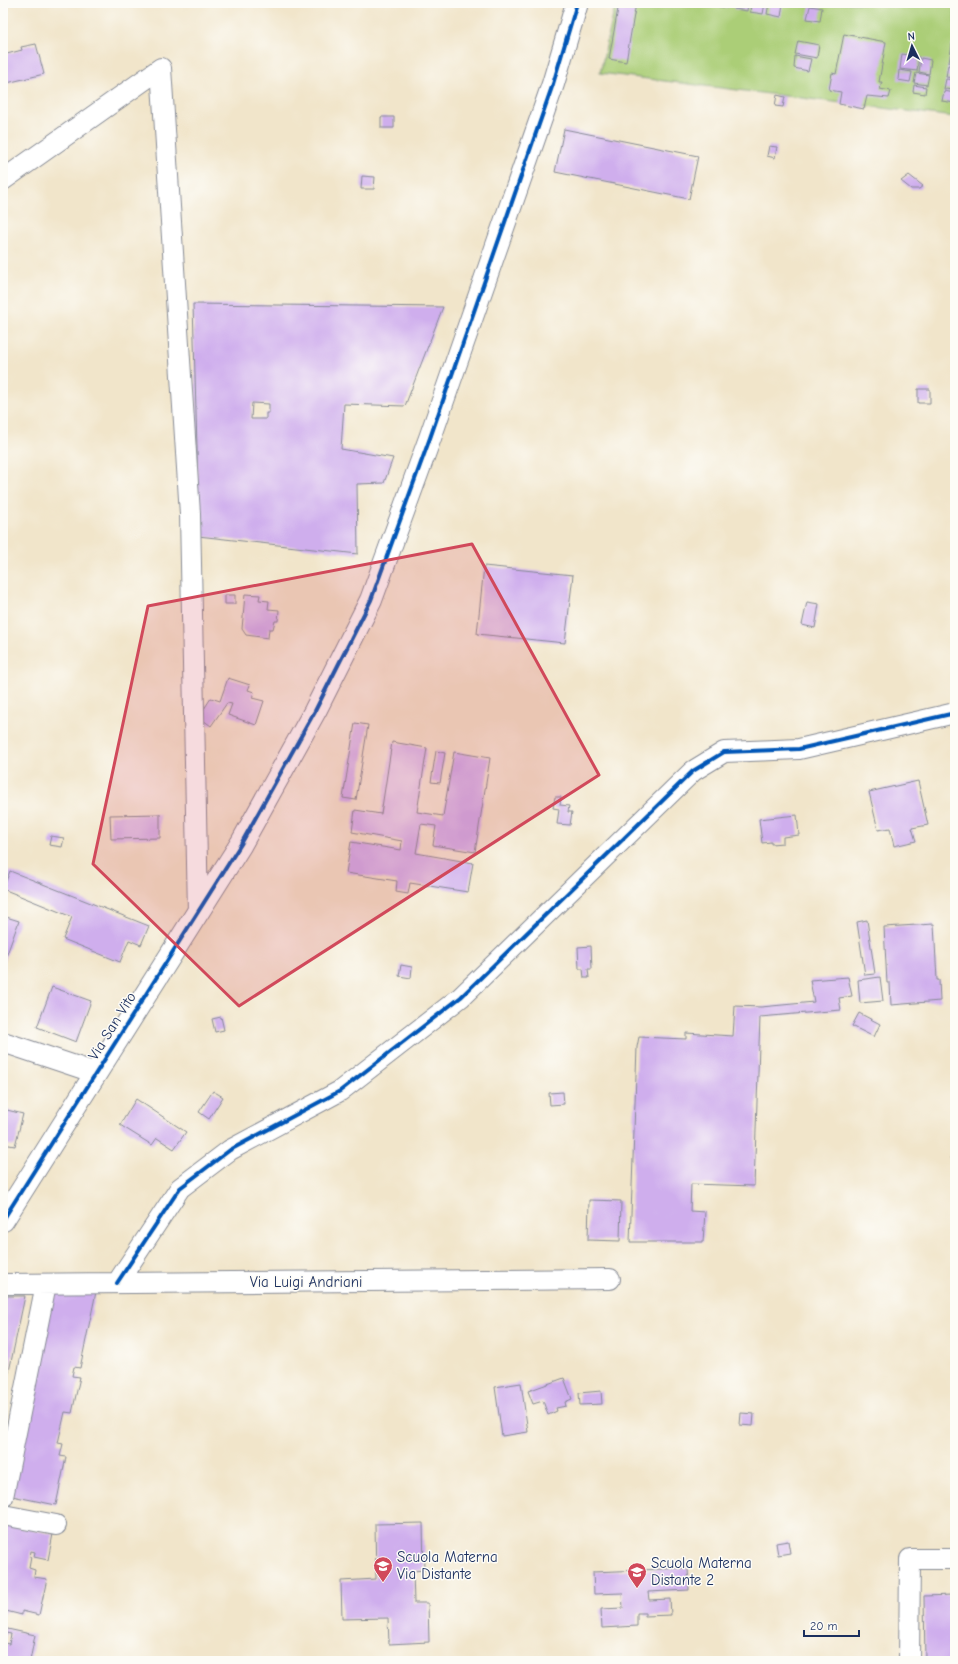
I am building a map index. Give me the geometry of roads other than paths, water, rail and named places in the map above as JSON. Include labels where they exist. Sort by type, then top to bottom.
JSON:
[{"type":"street","name":"Via San Vito","points":[[3,1220],[241,844],[315,711],[371,600],[430,438],[553,84],[577,3]]},
{"type":"street","points":[[3,180],[161,68],[190,514],[198,912]]},
{"type":"street","points":[[117,1283],[180,1188],[230,1150],[340,1091],[461,997],[694,771],[724,752],[799,749],[955,714]]},
{"type":"street","points":[[3,1042],[96,1073]]},
{"type":"street","name":"Via Luigi Andriani","points":[[3,1284],[610,1279]]},
{"type":"street","points":[[3,1497],[46,1284]]},
{"type":"street","points":[[3,1515],[56,1525]]},
{"type":"street","points":[[909,1661],[910,1559],[955,1559]]},
{"type":"place","name":"Scuola Materna Via Distante","points":[[383,1583]]},
{"type":"place","name":"Scuola Materna Distante 2","points":[[637,1589]]}]
